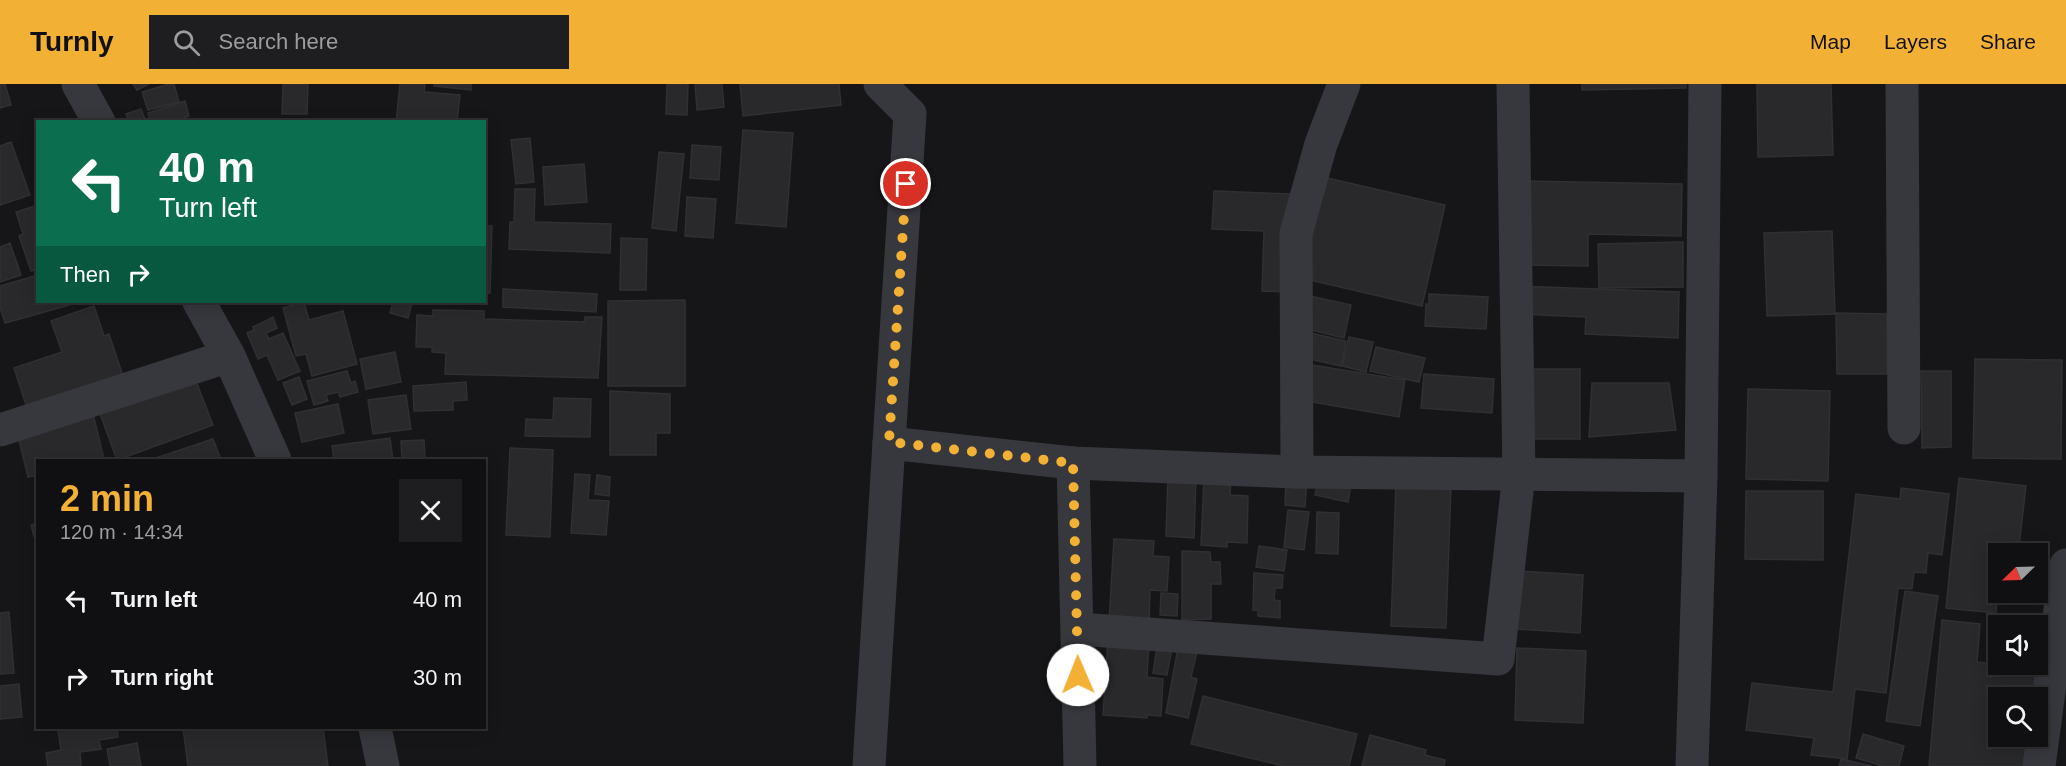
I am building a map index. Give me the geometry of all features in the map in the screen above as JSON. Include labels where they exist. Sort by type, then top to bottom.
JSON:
[{"type":"street","points":[[78,84],[98,120]]},
{"type":"street","points":[[869,766],[910,114],[880,84]]},
{"type":"street","points":[[1297,472],[1296,233],[1321,144],[1344,84]]},
{"type":"street","points":[[1078,629],[1498,659],[1519,474],[1513,84]]},
{"type":"street","points":[[1692,766],[1701,476],[1705,84]]},
{"type":"street","points":[[1902,84],[1904,428]]},
{"type":"street","points":[[200,303],[230,356],[275,459]]},
{"type":"street","points":[[0,430],[230,356]]},
{"type":"street","points":[[889,442],[1073,463],[1297,472],[1701,476]]},
{"type":"street","points":[[1073,463],[1080,766]]},
{"type":"street","points":[[2039,766],[2066,565]]},
{"type":"street","points":[[375,729],[383,766]]},
{"type":"building","points":[[0,84],[5,84],[11,105],[0,108]]},
{"type":"building","points":[[133,84],[149,84],[137,90]]},
{"type":"building","points":[[174,84],[179,102],[148,110],[142,92]]},
{"type":"building","points":[[283,84],[308,84],[307,114],[282,114]]},
{"type":"building","points":[[400,84],[425,84],[424,92],[460,95],[457,120],[396,120]]},
{"type":"building","points":[[434,84],[471,84],[471,90],[434,86]]},
{"type":"building","points":[[667,84],[688,84],[687,115],[666,114]]},
{"type":"building","points":[[695,84],[722,84],[724,107],[697,110]]},
{"type":"building","points":[[740,84],[839,84],[841,105],[743,116]]},
{"type":"building","points":[[1582,84],[1686,84],[1686,88],[1582,90]]},
{"type":"building","points":[[1757,84],[1831,84],[1833,155],[1758,157]]},
{"type":"building","points":[[185,101],[189,116],[177,120],[150,120],[148,113]]},
{"type":"building","points":[[141,109],[145,120],[128,120],[126,114]]},
{"type":"building","points":[[743,130],[793,133],[786,227],[736,223]]},
{"type":"building","points":[[530,138],[534,182],[516,184],[511,140]]},
{"type":"building","points":[[11,142],[30,195],[0,205],[0,146]]},
{"type":"building","points":[[692,145],[721,147],[719,180],[690,178]]},
{"type":"building","points":[[659,152],[684,154],[676,231],[652,228]]},
{"type":"building","points":[[584,164],[587,202],[545,205],[543,167]]},
{"type":"building","points":[[1323,177],[1445,205],[1422,306],[1301,278]]},
{"type":"building","points":[[1521,181],[1682,184],[1681,236],[1588,234],[1588,266],[1520,265]]},
{"type":"building","points":[[515,189],[535,189],[534,222],[611,224],[610,253],[509,249],[510,222],[514,222]]},
{"type":"building","points":[[1214,191],[1291,194],[1288,292],[1262,291],[1264,231],[1212,229]]},
{"type":"building","points":[[687,197],[716,199],[713,238],[685,236]]},
{"type":"building","points":[[36,206],[36,270],[31,271],[19,236],[23,234],[16,212]]},
{"type":"building","points":[[486,226],[492,226],[490,293],[486,292]]},
{"type":"building","points":[[1832,231],[1835,314],[1767,316],[1764,233]]},
{"type":"building","points":[[621,238],[647,239],[646,290],[620,290]]},
{"type":"building","points":[[1683,242],[1683,287],[1599,288],[1598,244]]},
{"type":"building","points":[[10,243],[21,275],[0,282],[0,247]]},
{"type":"building","points":[[36,276],[36,303],[76,303],[5,323],[0,307],[0,286]]},
{"type":"building","points":[[1518,286],[1679,292],[1678,338],[1585,334],[1586,317],[1517,314]]},
{"type":"building","points":[[503,289],[597,294],[596,312],[503,307]]},
{"type":"building","points":[[1429,294],[1488,297],[1486,329],[1425,326]]},
{"type":"building","points":[[1310,296],[1351,305],[1344,338],[1303,328]]},
{"type":"building","points":[[685,300],[685,386],[608,386],[608,301]]},
{"type":"building","points":[[304,303],[309,320],[343,311],[357,364],[312,376],[306,354],[296,356],[283,308]]},
{"type":"building","points":[[393,303],[412,303],[408,318],[390,313]]},
{"type":"building","points":[[94,306],[104,336],[109,334],[125,382],[29,414],[14,368],[62,352],[51,321]]},
{"type":"building","points":[[433,310],[484,311],[484,319],[584,322],[585,317],[602,317],[598,378],[445,374],[446,353],[432,352],[432,347],[416,347],[417,315],[433,316]]},
{"type":"building","points":[[1836,313],[1887,314],[1887,374],[1837,374]]},
{"type":"building","points":[[273,317],[277,328],[266,333],[269,339],[283,333],[300,371],[278,380],[267,355],[258,359],[247,333],[254,330],[253,327]]},
{"type":"building","points":[[1306,332],[1346,341],[1341,366],[1300,357]]},
{"type":"building","points":[[1349,337],[1373,342],[1366,372],[1342,366]]},
{"type":"building","points":[[1376,347],[1425,358],[1419,382],[1370,371]]},
{"type":"building","points":[[395,352],[401,382],[366,389],[360,359]]},
{"type":"building","points":[[1975,359],[2062,360],[2061,459],[1973,458]]},
{"type":"building","points":[[1306,364],[1405,380],[1399,417],[1300,400]]},
{"type":"building","points":[[1521,369],[1580,369],[1580,439],[1521,439]]},
{"type":"building","points":[[347,371],[351,383],[355,381],[358,392],[340,397],[338,392],[326,395],[328,401],[314,405],[307,381]]},
{"type":"building","points":[[1921,371],[1951,371],[1951,447],[1922,448]]},
{"type":"building","points":[[1424,374],[1494,379],[1492,413],[1421,408]]},
{"type":"building","points":[[194,376],[213,425],[117,459],[99,411]]},
{"type":"building","points":[[299,377],[307,399],[292,405],[283,383]]},
{"type":"building","points":[[466,382],[467,400],[453,401],[453,410],[414,411],[413,386]]},
{"type":"building","points":[[1592,383],[1669,383],[1676,430],[1589,437]]},
{"type":"building","points":[[1748,389],[1830,391],[1828,481],[1746,479]]},
{"type":"building","points":[[610,391],[670,394],[670,433],[656,433],[656,455],[610,455]]},
{"type":"building","points":[[406,395],[411,429],[373,434],[368,400]]},
{"type":"building","points":[[554,398],[591,399],[590,437],[525,436],[526,419],[553,420]]},
{"type":"building","points":[[338,404],[344,433],[302,442],[295,413]]},
{"type":"building","points":[[93,414],[104,459],[36,459],[36,475],[28,477],[17,432]]},
{"type":"building","points":[[390,438],[393,459],[334,459],[332,446]]},
{"type":"building","points":[[213,439],[221,459],[153,459]]},
{"type":"building","points":[[424,440],[425,459],[402,459],[401,441]]},
{"type":"building","points":[[510,448],[553,450],[550,537],[506,535]]},
{"type":"building","points":[[575,474],[590,475],[588,500],[609,501],[606,535],[571,533]]},
{"type":"building","points":[[597,475],[610,477],[609,496],[595,494]]},
{"type":"building","points":[[1168,475],[1196,476],[1194,538],[1166,536]]},
{"type":"building","points":[[1286,477],[1307,479],[1305,507],[1285,505]]},
{"type":"building","points":[[1204,478],[1231,479],[1230,495],[1248,496],[1247,543],[1227,542],[1227,547],[1201,545]]},
{"type":"building","points":[[1319,478],[1351,484],[1348,502],[1315,495]]},
{"type":"building","points":[[1959,478],[2026,486],[2019,543],[1988,543],[1988,603],[1997,603],[1996,613],[1946,608]]},
{"type":"building","points":[[1396,483],[1451,485],[1446,628],[1391,626]]},
{"type":"building","points":[[1901,488],[1949,494],[1942,555],[1928,553],[1926,573],[1914,572],[1912,589],[1898,588],[1886,693],[1855,689],[1847,759],[1811,755],[1814,738],[1746,730],[1752,683],[1833,692],[1856,494],[1900,499]]},
{"type":"building","points":[[1746,491],[1823,491],[1823,560],[1745,559]]},
{"type":"building","points":[[1288,510],[1309,512],[1304,550],[1284,547]]},
{"type":"building","points":[[1317,512],[1339,513],[1338,554],[1316,553]]},
{"type":"building","points":[[36,524],[36,544],[31,525]]},
{"type":"building","points":[[1114,539],[1154,541],[1153,556],[1169,557],[1167,591],[1150,590],[1149,624],[1109,621]]},
{"type":"building","points":[[1259,546],[1287,550],[1284,571],[1256,567]]},
{"type":"building","points":[[1182,551],[1210,552],[1211,562],[1220,562],[1221,584],[1211,584],[1211,619],[1182,620]]},
{"type":"building","points":[[1519,571],[1583,575],[1580,633],[1516,629]]},
{"type":"building","points":[[1254,573],[1283,575],[1282,588],[1275,588],[1274,600],[1280,601],[1280,618],[1258,616],[1258,610],[1253,610]]},
{"type":"building","points":[[1905,591],[1938,596],[1920,726],[1886,721]]},
{"type":"building","points":[[1161,593],[1178,594],[1177,616],[1160,615]]},
{"type":"building","points":[[9,612],[14,673],[0,674],[0,613]]},
{"type":"building","points":[[1942,620],[1980,624],[1977,662],[1988,663],[1988,675],[2045,675],[2044,687],[1988,687],[1988,747],[2039,747],[2037,766],[1929,766]]},
{"type":"building","points":[[1108,639],[1149,641],[1147,677],[1163,679],[1161,716],[1147,715],[1147,718],[1103,715]]},
{"type":"building","points":[[1157,646],[1172,648],[1167,675],[1153,673]]},
{"type":"building","points":[[1178,648],[1197,652],[1191,677],[1197,679],[1188,718],[1166,713]]},
{"type":"building","points":[[1517,648],[1586,651],[1583,723],[1515,720]]},
{"type":"building","points":[[19,684],[22,717],[0,719],[0,686]]},
{"type":"building","points":[[1203,696],[1357,734],[1349,766],[1284,766],[1191,744]]},
{"type":"building","points":[[117,729],[118,737],[99,740],[101,749],[80,752],[81,766],[48,766],[46,753],[61,750],[58,730]]},
{"type":"building","points":[[183,729],[323,729],[328,766],[188,766]]},
{"type":"building","points":[[1863,734],[1904,746],[1899,766],[1883,766],[1856,758]]},
{"type":"building","points":[[1370,735],[1426,750],[1425,755],[1445,760],[1444,766],[1362,766]]},
{"type":"building","points":[[137,743],[141,766],[110,766],[107,749]]},
{"type":"building","points":[[1841,759],[1872,766],[1839,766]]},
{"type":"route","points":[[906,184],[889,442],[1073,463],[1078,675]]}]
